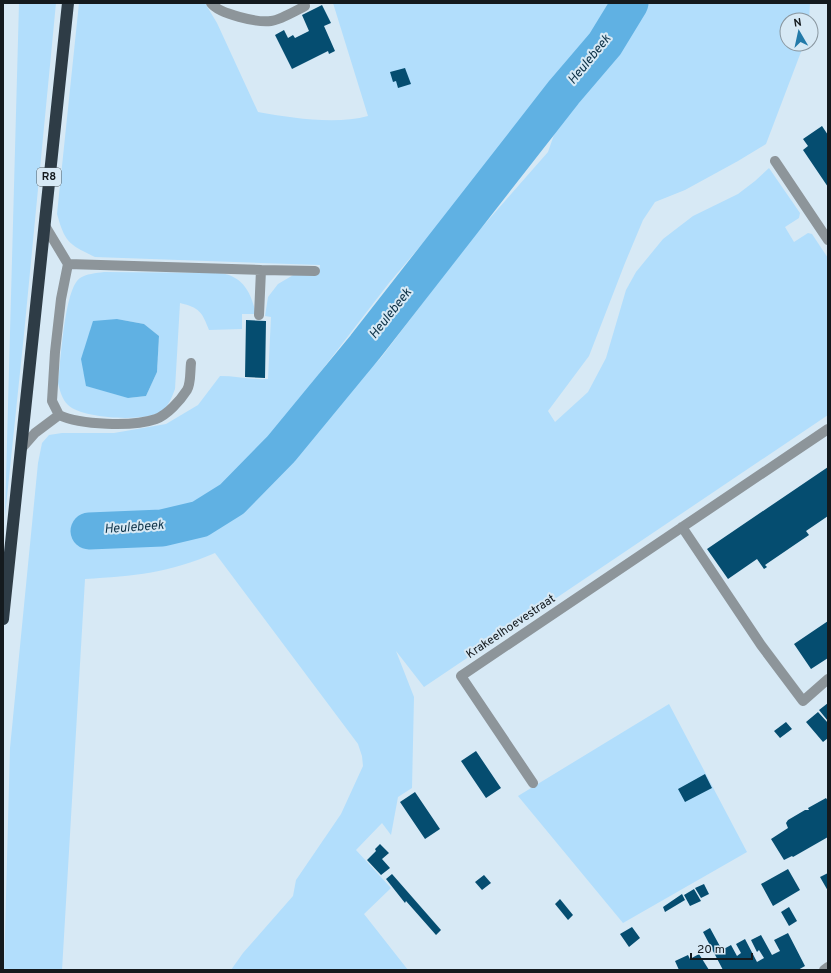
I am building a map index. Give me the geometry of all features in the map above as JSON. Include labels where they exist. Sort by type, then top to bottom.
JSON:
[{"type":"highway","name":"R8","points":[[3,619],[68,3]]},
{"type":"street","points":[[211,3],[215,8],[227,14],[272,21],[305,6]]},
{"type":"street","points":[[775,161],[828,240]]},
{"type":"street","points":[[44,224],[68,264],[61,299],[54,366],[52,401],[59,415],[72,421],[105,423],[140,423],[157,419],[176,405],[188,389],[191,363]]},
{"type":"street","points":[[68,264],[315,271]]},
{"type":"street","points":[[259,315],[261,270]]},
{"type":"street","points":[[21,449],[35,433],[59,415]]},
{"type":"street","name":"Krakeelhoevestraat","points":[[533,783],[461,676],[828,429]]},
{"type":"street","points":[[682,527],[761,645],[803,701],[828,679]]},
{"type":"street","points":[[824,970],[828,967]]},
{"type":"shaded area","points":[[19,3],[56,3],[5,516]]},
{"type":"shaded area","points":[[79,3],[205,3],[217,23],[258,112],[313,120],[342,120],[368,116],[333,3],[622,3],[599,40],[581,62],[550,93],[389,283],[235,483],[204,504],[164,515],[85,519],[86,542],[129,540],[175,535],[201,528],[229,512],[252,492],[327,407],[380,359],[469,242],[548,152],[565,103],[578,88],[609,61],[645,3],[810,3],[809,12],[779,12],[779,52],[801,52],[766,144],[685,190],[655,202],[643,220],[589,356],[548,411],[555,422],[588,392],[606,358],[626,290],[636,272],[663,239],[693,216],[738,194],[769,168],[800,213],[799,218],[785,227],[794,242],[808,233],[812,234],[828,258],[828,415],[424,687],[396,651],[414,697],[412,788],[398,797],[391,835],[382,823],[356,850],[391,888],[364,914],[408,970],[231,970],[243,953],[293,896],[296,880],[341,814],[363,766],[362,756],[358,744],[215,553],[198,560],[167,569],[136,575],[85,579],[62,970],[4,970],[10,748],[38,463],[42,443],[49,435],[62,433],[114,433],[166,424],[198,405],[220,376],[268,379],[271,317],[265,316],[268,297],[278,284],[295,274],[319,274],[320,265],[95,257],[79,249],[69,241],[65,236],[57,214]]},
{"type":"shaded area","points":[[104,272],[221,273],[229,275],[241,282],[245,287],[252,299],[256,314],[242,314],[242,329],[209,330],[202,315],[196,309],[180,303],[175,389],[165,408],[152,415],[128,418],[99,416],[75,410],[64,400],[58,383],[64,327],[70,296],[80,278],[91,274]],"holes":[[[117,319],[144,324],[159,336],[157,372],[146,396],[128,398]]]},
{"type":"shaded area","points":[[117,319],[144,324],[159,336],[157,372],[146,396],[128,398],[86,386],[81,359],[93,321]]},
{"type":"shaded area","points":[[669,704],[747,852],[623,923],[518,796]]},
{"type":"building","points":[[322,5],[331,23],[324,26],[335,51],[329,54],[328,51],[292,69],[275,35],[284,30],[288,38],[293,35],[295,38],[309,31],[302,15]]},
{"type":"building","points":[[405,68],[411,84],[398,88],[396,81],[393,82],[390,72]]},
{"type":"building","points":[[822,126],[828,135],[828,187],[803,150],[808,146],[803,139]]},
{"type":"building","points":[[246,320],[266,321],[265,378],[245,377]]},
{"type":"building","points":[[828,467],[828,516],[806,531],[809,535],[765,565],[767,567],[764,569],[757,559],[728,579],[707,549]]},
{"type":"building","points":[[828,621],[828,658],[811,669],[794,644]]},
{"type":"building","points":[[828,703],[828,721],[819,710]]},
{"type":"building","points":[[818,712],[828,723],[828,738],[823,742],[806,722]]},
{"type":"building","points":[[786,722],[792,729],[780,738],[774,731]]},
{"type":"building","points":[[476,751],[501,788],[486,798],[461,761]]},
{"type":"building","points":[[705,774],[712,788],[685,802],[678,789]]},
{"type":"building","points":[[415,792],[440,829],[425,839],[400,802]]},
{"type":"building","points":[[826,798],[828,801],[828,837],[793,857],[792,856],[784,860],[771,839],[788,828],[786,823],[788,820],[805,810],[809,810],[808,808]]},
{"type":"building","points":[[380,844],[389,853],[382,859],[390,868],[381,875],[367,860],[376,851],[375,849]]},
{"type":"building","points":[[788,869],[800,890],[773,906],[761,884]]},
{"type":"building","points":[[828,873],[828,891],[820,877]]},
{"type":"building","points":[[392,874],[441,930],[436,935],[406,901],[405,903],[386,879]]},
{"type":"building","points":[[484,875],[491,883],[482,890],[475,882]]},
{"type":"building","points":[[704,884],[709,894],[701,898],[695,888]]},
{"type":"building","points":[[694,889],[701,901],[690,906],[684,895]]},
{"type":"building","points":[[682,894],[685,900],[665,912],[663,907]]},
{"type":"building","points":[[560,899],[573,915],[568,920],[555,904]]},
{"type":"building","points":[[789,907],[797,921],[789,926],[781,912]]},
{"type":"building","points":[[632,927],[640,938],[629,947],[620,934]]},
{"type":"building","points":[[710,928],[722,950],[731,945],[737,956],[741,953],[736,944],[745,939],[757,962],[764,958],[759,950],[757,952],[751,940],[761,935],[772,955],[780,951],[774,940],[788,933],[805,966],[798,970],[723,970],[703,932]]},
{"type":"building","points":[[699,954],[709,970],[679,970],[675,961],[688,955],[690,959]]},
{"type":"waterway","name":"Heulebeek","points":[[89,531],[162,528],[200,519],[232,499],[281,449],[365,347],[564,92],[605,44],[630,3]]}]
